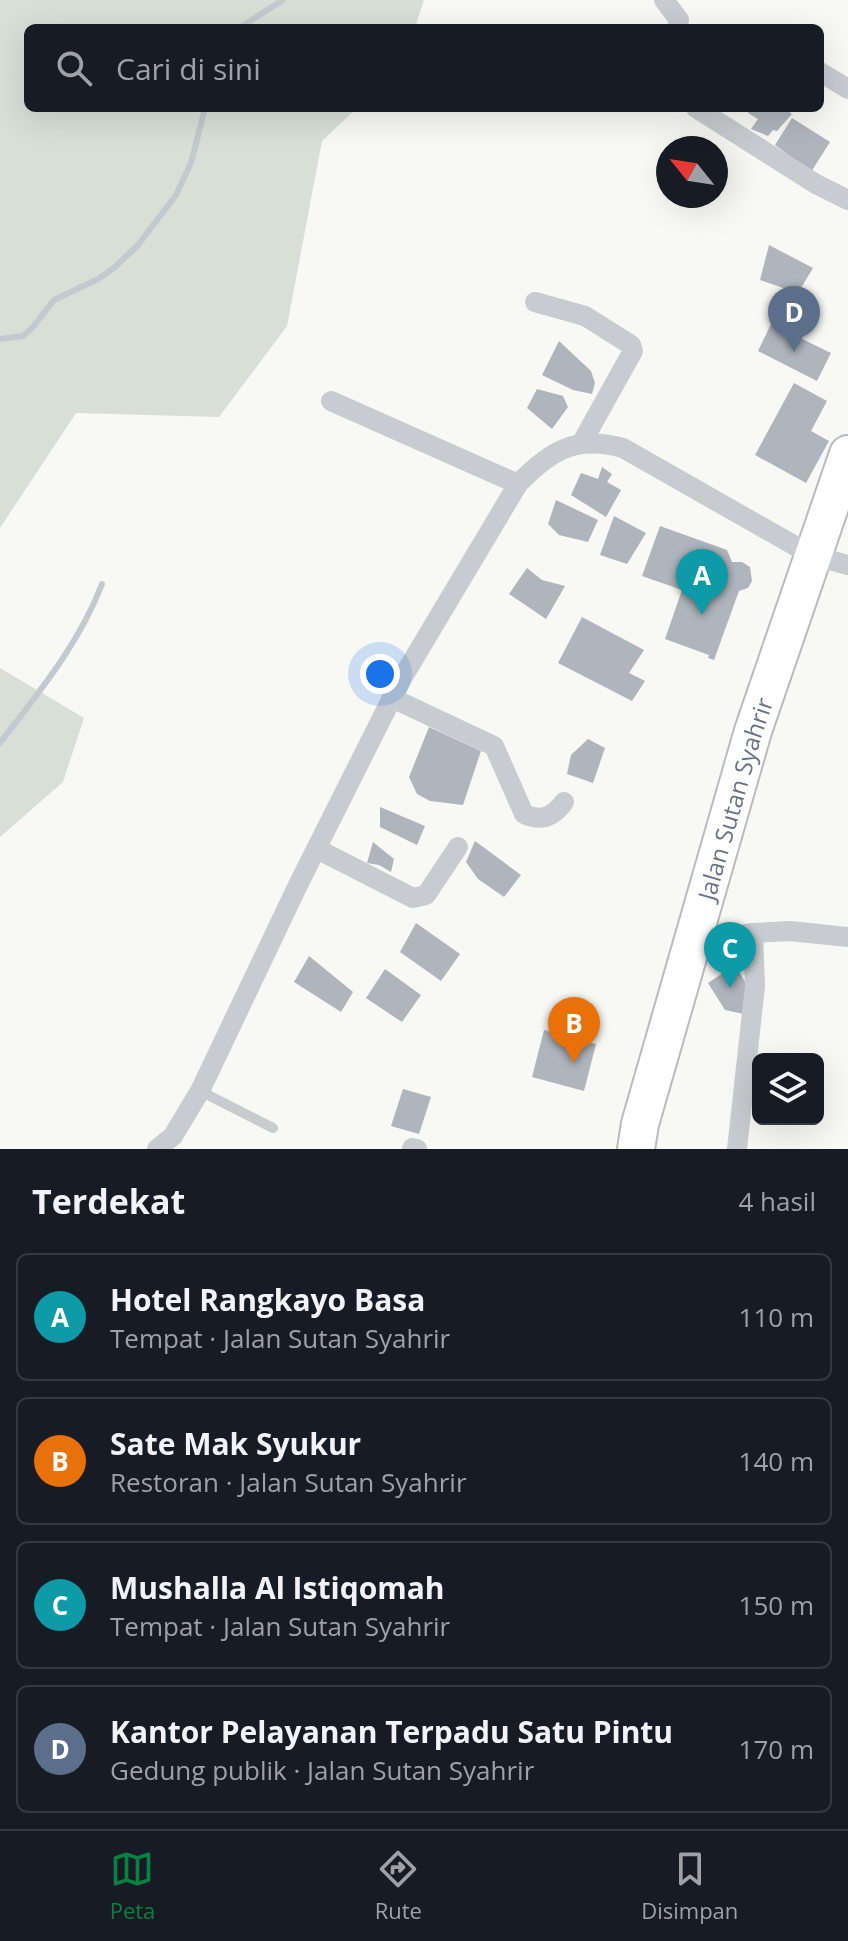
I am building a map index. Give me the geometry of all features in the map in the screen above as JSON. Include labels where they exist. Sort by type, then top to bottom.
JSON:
[{"type":"highway","name":"Jalan Sutan Syahrir","points":[[636,1149],[640,1124],[753,731],[848,454]]},
{"type":"street","points":[[664,0],[679,20],[678,24]]},
{"type":"street","points":[[824,74],[848,89]]},
{"type":"street","points":[[702,112],[816,184],[848,200]]},
{"type":"street","points":[[535,302],[585,316],[631,345],[633,351],[581,444]]},
{"type":"street","points":[[331,401],[518,484]]},
{"type":"street","points":[[157,1149],[173,1136],[200,1091],[392,698],[518,484],[554,452],[602,442],[623,448],[811,555],[848,565]]},
{"type":"street","points":[[392,698],[494,746],[524,814],[545,818],[564,802]]},
{"type":"street","points":[[317,849],[413,898],[426,895],[458,847]]},
{"type":"street","points":[[691,942],[790,931],[848,937]]},
{"type":"street","points":[[737,1149],[755,986],[753,933]]},
{"type":"lane","points":[[200,1091],[273,1128]]},
{"type":"shaded area","points":[[0,0],[424,0],[416,24],[24,24],[24,112],[353,112],[322,141],[287,326],[219,417],[76,413],[0,528]]},
{"type":"shaded area","points":[[0,668],[84,718],[63,782],[0,837]]},
{"type":"building","points":[[748,113],[792,114],[768,136],[751,129],[758,119]]},
{"type":"building","points":[[792,118],[830,142],[811,172],[775,145]]},
{"type":"building","points":[[769,245],[813,268],[798,293],[760,280]]},
{"type":"building","points":[[771,324],[831,353],[817,381],[758,351]]},
{"type":"building","points":[[559,341],[591,371],[595,383],[592,394],[573,390],[542,375]]},
{"type":"building","points":[[794,383],[827,401],[811,431],[829,441],[806,483],[755,455]]},
{"type":"building","points":[[537,389],[563,396],[568,407],[552,429],[527,408]]},
{"type":"building","points":[[602,467],[612,474],[607,482],[621,490],[606,517],[571,495],[581,473],[598,479]]},
{"type":"building","points":[[556,500],[598,520],[588,542],[559,535],[548,524]]},
{"type":"building","points":[[614,516],[646,533],[627,564],[600,555]]},
{"type":"building","points":[[660,526],[727,550],[732,562],[742,562],[750,567],[752,581],[748,588],[739,591],[714,660],[708,658],[709,655],[665,639],[682,590],[642,576]]},
{"type":"building","points":[[527,568],[542,580],[565,586],[546,619],[509,594]]},
{"type":"building","points":[[582,617],[644,650],[629,673],[645,681],[632,701],[558,663]]},
{"type":"building","points":[[429,727],[481,751],[463,805],[430,801],[417,794],[409,777]]},
{"type":"building","points":[[588,739],[605,748],[593,783],[567,774],[571,755]]},
{"type":"building","points":[[380,807],[425,826],[417,845],[380,827]]},
{"type":"building","points":[[475,841],[521,875],[504,897],[478,879],[466,862]]},
{"type":"building","points":[[373,842],[394,859],[391,872],[367,863]]},
{"type":"building","points":[[416,923],[460,954],[441,981],[400,952]]},
{"type":"building","points":[[309,956],[353,992],[341,1012],[294,982]]},
{"type":"building","points":[[735,965],[752,993],[748,1015],[725,1010],[708,983]]},
{"type":"building","points":[[385,969],[421,995],[402,1022],[366,998]]},
{"type":"building","points":[[544,1030],[596,1044],[584,1091],[532,1077]]},
{"type":"building","points":[[403,1089],[431,1097],[419,1134],[391,1126]]},
{"type":"waterway","points":[[245,24],[283,0]]},
{"type":"waterway","points":[[0,339],[23,336],[54,300],[98,279],[138,245],[176,195],[191,163],[204,112]]},
{"type":"waterway","points":[[0,743],[70,647],[102,584]]},
{"type":"place","name":"Kantor Pelayanan Terpadu Satu Pintu","points":[[794,352]]},
{"type":"place","name":"Hotel Rangkayo Basa","points":[[702,615]]},
{"type":"place","name":"Mushalla Al Istiqomah","points":[[730,988]]},
{"type":"place","name":"Sate Mak Syukur","points":[[574,1063]]}]
